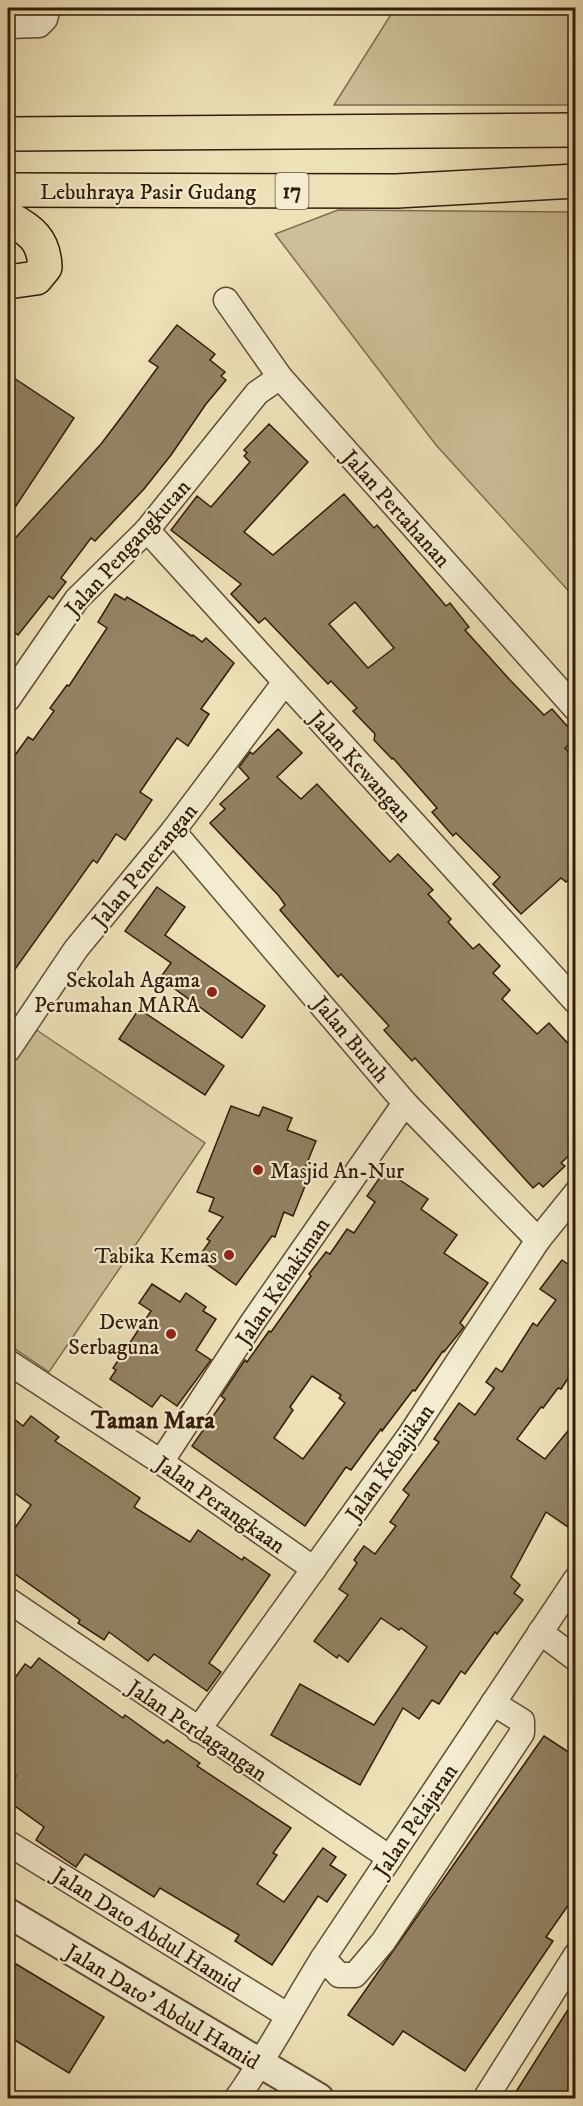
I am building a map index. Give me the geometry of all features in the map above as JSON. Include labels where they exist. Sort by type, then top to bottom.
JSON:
[{"type":"highway","points":[[8,134],[576,130]]},
{"type":"highway","name":"Lebuhraya Pasir Gudang","points":[[8,190],[397,191],[576,181]]},
{"type":"highway","points":[[8,218],[26,227],[38,240],[44,253],[45,267],[36,278],[8,282]]},
{"type":"street","points":[[8,26],[39,25],[45,19],[48,8]]},
{"type":"street","name":"Jalan Pertahanan","points":[[226,300],[280,377],[576,709]]},
{"type":"street","name":"Jalan Pengangkutan","points":[[8,699],[77,599],[147,530],[257,393],[280,377]]},
{"type":"street","name":"Jalan Kewangan","points":[[147,530],[576,1002]]},
{"type":"street","name":"Jalan Penerangan","points":[[8,1050],[76,949],[172,831],[285,682]]},
{"type":"street","name":"Jalan Buruh","points":[[172,831],[405,1102],[538,1240]]},
{"type":"street","name":"Jalan Kehakiman","points":[[161,1462],[252,1323],[405,1102]]},
{"type":"street","name":"Jalan Kebajikan","points":[[198,1730],[410,1435],[538,1240],[576,1192]]},
{"type":"street","name":"Jalan Perangkaan","points":[[8,1362],[161,1462],[314,1569]]},
{"type":"street","name":"Jalan Pelajaran","points":[[237,2098],[261,2064],[287,2015],[323,1958],[576,1579]]},
{"type":"street","name":"Jalan Perdagangan","points":[[8,1600],[390,1858]]},
{"type":"street","points":[[540,1632],[576,1659]]},
{"type":"street","points":[[323,1958],[339,1975],[355,1975],[383,1942],[426,1878],[522,1733],[522,1721],[493,1703]]},
{"type":"street","name":"Jalan Dato Abdul Hamid","points":[[8,1844],[287,2015]]},
{"type":"street","name":"Jalan Dato' Abdul Hamid","points":[[8,1913],[319,2098]]},
{"type":"street","points":[[488,2097],[576,1955]]},
{"type":"shaded area","points":[[395,8],[575,8],[575,105],[334,105]]},
{"type":"shaded area","points":[[338,210],[575,212],[575,598],[436,445],[275,234]]},
{"type":"shaded area","points":[[35,1029],[205,1143],[49,1372],[8,1344],[8,1070]]},
{"type":"building","points":[[177,325],[215,354],[210,360],[225,372],[221,376],[226,380],[144,489],[95,541],[91,538],[61,578],[66,582],[53,599],[49,596],[18,635],[8,627],[8,546],[101,444],[158,367],[149,361]]},
{"type":"building","points":[[8,374],[74,418],[8,518]]},
{"type":"building","points":[[269,424],[308,462],[244,532],[273,555],[344,494],[374,528],[377,525],[446,606],[450,603],[469,627],[465,630],[509,679],[544,715],[552,709],[576,736],[576,740],[565,748],[576,760],[576,873],[566,882],[561,878],[521,914],[493,884],[500,877],[456,833],[453,836],[432,812],[437,808],[374,740],[375,734],[353,711],[357,708],[331,681],[328,684],[265,618],[259,623],[231,594],[241,584],[171,530],[197,496],[211,507],[250,462],[244,456],[247,453],[244,450]],"holes":[[[355,602],[394,648],[368,668],[329,624]]]},
{"type":"building","points":[[115,594],[125,600],[127,597],[202,642],[206,638],[234,663],[201,709],[209,714],[188,746],[177,738],[140,792],[152,800],[125,840],[116,834],[97,863],[93,860],[8,979],[8,765],[28,737],[33,740],[54,711],[50,708],[67,685],[69,686],[107,628],[98,622]]},
{"type":"building","points":[[278,729],[302,753],[277,777],[301,799],[317,784],[390,862],[398,854],[433,890],[428,894],[451,919],[448,922],[473,949],[479,944],[500,966],[493,973],[510,990],[502,999],[537,1034],[549,1023],[576,1052],[576,1149],[561,1163],[565,1166],[543,1187],[539,1183],[533,1188],[415,1058],[412,1061],[384,1030],[389,1026],[341,974],[338,977],[280,910],[285,905],[279,896],[210,823],[225,809],[220,804],[249,778],[239,767],[250,752],[253,754]]},
{"type":"building","name":"Sekolah Agama Perumahan MARA","points":[[157,887],[185,907],[165,935],[265,1006],[242,1038],[160,978],[171,963],[125,931]]},
{"type":"building","name":"Sekolah Agama Perumahan MARA","points":[[139,1009],[224,1066],[205,1095],[119,1039]]},
{"type":"building","name":"Masjid An-Nur","points":[[231,1106],[259,1116],[263,1107],[292,1118],[287,1130],[316,1141],[305,1168],[311,1171],[293,1216],[284,1212],[275,1237],[272,1236],[236,1285],[198,1258],[210,1241],[207,1239],[223,1217],[209,1211],[214,1198],[197,1192]]},
{"type":"building","points":[[385,1170],[428,1199],[421,1209],[457,1235],[444,1253],[488,1283],[460,1323],[464,1327],[443,1351],[415,1391],[413,1390],[382,1431],[381,1429],[351,1470],[346,1467],[305,1526],[192,1446],[225,1399],[221,1396],[245,1360],[247,1362],[269,1331],[271,1332],[311,1276],[309,1274],[326,1252],[330,1254],[347,1229],[354,1233],[375,1202],[367,1196]],"holes":[[[312,1376],[341,1395],[339,1398],[345,1403],[303,1459],[274,1438],[293,1410],[290,1407]]]},
{"type":"building","points":[[562,1260],[576,1270],[576,1366],[561,1389],[558,1388],[543,1408],[541,1407],[517,1439],[545,1459],[576,1421],[576,1516],[568,1527],[546,1512],[511,1577],[520,1585],[514,1593],[523,1600],[497,1634],[495,1632],[465,1674],[461,1671],[439,1704],[432,1700],[419,1719],[403,1708],[360,1785],[271,1735],[300,1684],[374,1725],[427,1647],[401,1628],[399,1630],[381,1618],[348,1662],[339,1655],[337,1658],[314,1641],[348,1595],[339,1589],[357,1563],[354,1560],[364,1546],[375,1554],[396,1526],[390,1522],[409,1495],[403,1490],[439,1442],[434,1439],[459,1403],[475,1415],[494,1388],[486,1382],[496,1368],[502,1372],[533,1323],[537,1326],[556,1300],[540,1289]]},
{"type":"building","name":"Dewan Serbaguna","points":[[152,1284],[180,1302],[186,1293],[206,1307],[203,1311],[216,1319],[196,1350],[211,1360],[177,1406],[161,1395],[152,1407],[110,1379],[116,1370],[113,1368],[151,1311],[139,1303]]},
{"type":"building","points":[[8,1414],[23,1426],[31,1416],[59,1437],[55,1441],[140,1498],[134,1507],[190,1542],[198,1530],[242,1560],[244,1557],[270,1575],[209,1663],[221,1672],[207,1691],[154,1654],[148,1661],[109,1632],[104,1640],[78,1623],[80,1620],[8,1569],[8,1538],[31,1505],[8,1488]]},
{"type":"building","points":[[39,1658],[123,1718],[125,1715],[164,1743],[167,1740],[200,1763],[197,1766],[291,1828],[273,1853],[277,1855],[257,1884],[284,1902],[323,1848],[336,1857],[330,1865],[346,1875],[327,1902],[318,1896],[272,1965],[235,1941],[239,1935],[160,1888],[154,1897],[85,1854],[76,1867],[36,1840],[44,1827],[8,1801],[8,1788],[16,1776],[8,1771],[8,1672],[15,1678],[25,1664],[31,1668]]},
{"type":"building","points":[[544,1736],[576,1757],[576,1894],[546,1937],[553,1941],[465,2071],[403,2031],[393,2045],[348,2015]]},
{"type":"building","points":[[16,1964],[104,2017],[69,2073],[8,2036],[8,1977]]},
{"type":"building","points":[[576,1997],[576,2098],[512,2098]]},
{"type":"place","name":"Sekolah Agama Perumahan MARA","points":[[212,992]]},
{"type":"place","name":"Masjid An-Nur","points":[[258,1170]]},
{"type":"place","name":"Tabika Kemas","points":[[229,1255]]},
{"type":"place","name":"Dewan Serbaguna","points":[[171,1334]]},
{"type":"district","name":"Taman Mara","points":[[153,1420]]}]
